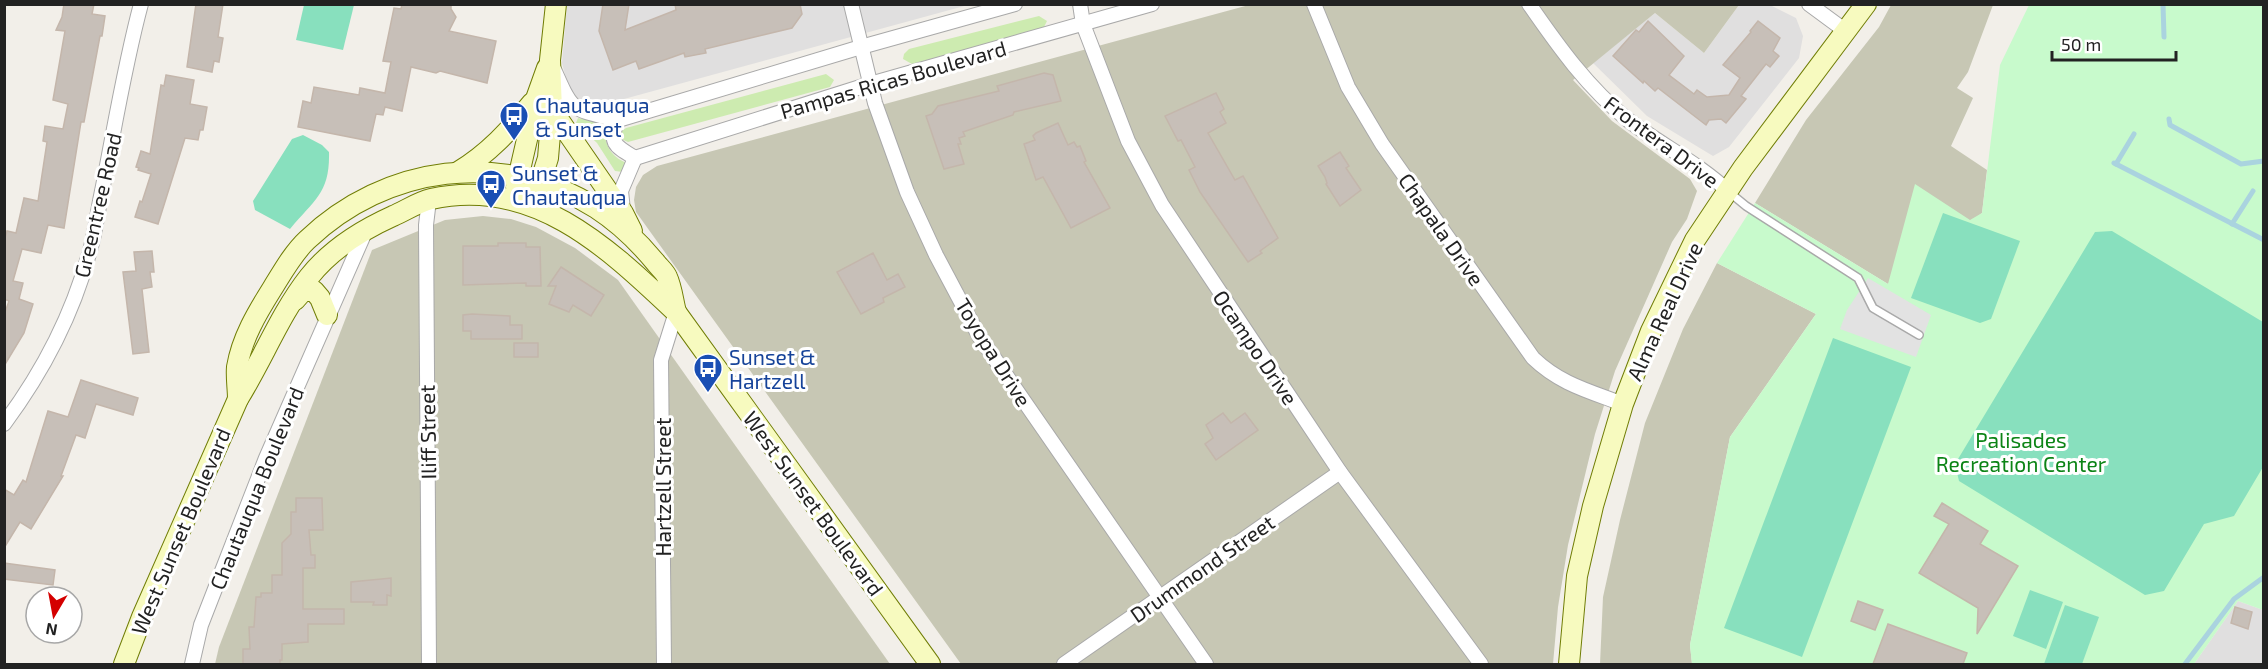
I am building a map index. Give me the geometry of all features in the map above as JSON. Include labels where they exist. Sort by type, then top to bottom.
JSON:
[{"type":"main road","points":[[534,207],[548,158],[552,110],[550,60],[556,4]]},
{"type":"main road","name":"Alma Real Drive","points":[[1569,664],[1577,576],[1593,506],[1623,404],[1651,332],[1695,240],[1743,168],[1866,4]]},
{"type":"main road","points":[[513,202],[537,96],[550,60]]},
{"type":"main road","points":[[458,172],[478,160],[512,128],[537,96]]},
{"type":"main road","points":[[552,110],[623,213],[636,238]]},
{"type":"main road","name":"West Sunset Boulevard","points":[[238,399],[237,367],[252,321],[280,276],[305,242],[343,210],[397,183],[458,172],[492,172],[551,184],[584,201],[636,238],[667,276],[676,312]]},
{"type":"main road","name":"West Sunset Boulevard","points":[[124,664],[142,616],[238,399],[258,367],[285,311],[311,275],[342,245],[367,228],[429,200],[465,195],[534,207],[582,231],[628,268],[676,312],[930,664]]},
{"type":"main road","points":[[285,311],[303,291],[314,291],[320,298],[327,315]]},
{"type":"street","name":"Greentree Road","points":[[4,424],[48,357],[70,308],[89,254],[130,43],[141,4]]},
{"type":"street","name":"Toyopa Drive","points":[[851,4],[870,84],[907,192],[936,255],[979,336],[1206,664]]},
{"type":"street","name":"Pampas Ricas Boulevard","points":[[550,60],[567,100],[576,108],[593,115],[618,120],[861,46],[1016,4]]},
{"type":"street","name":"Ocampo Drive","points":[[1080,4],[1083,24],[1128,141],[1161,205],[1340,472],[1481,664]]},
{"type":"street","name":"Pampas Ricas Boulevard","points":[[635,158],[870,84],[1152,4]]},
{"type":"street","name":"Chapala Drive","points":[[1314,4],[1348,87],[1382,144],[1533,358],[1567,384],[1623,404]]},
{"type":"street","name":"Frontera Drive","points":[[1529,4],[1561,51],[1592,87],[1626,118],[1658,142],[1707,172],[1729,192]]},
{"type":"street","points":[[1809,4],[1847,32]]},
{"type":"street","points":[[618,120],[613,133],[613,141],[619,148],[635,158],[621,191],[623,213]]},
{"type":"street","name":"Iliff Street","points":[[429,200],[426,237],[429,664]]},
{"type":"street","name":"Chautauqua Boulevard","points":[[192,664],[201,625],[278,429],[367,228]]},
{"type":"street","name":"Hartzell Street","points":[[664,664],[661,360],[676,312]]},
{"type":"street","name":"Drummond Street","points":[[1064,664],[1340,472]]},
{"type":"lane","points":[[1729,192],[1746,206],[1858,278],[1873,308],[1919,335]]},
{"type":"shaded area","points":[[567,5],[968,5],[602,105],[589,104],[578,98],[568,86],[562,63]]},
{"type":"shaded area","points":[[1249,5],[1739,5],[1704,53],[1655,13],[1573,80],[1612,121],[1690,179],[1697,191],[1687,219],[1672,242],[1615,371],[1595,434],[1568,545],[1558,607],[1553,664],[961,664],[636,212],[634,200],[636,187],[643,175],[657,166]]},
{"type":"shaded area","points":[[1739,5],[1770,5],[1796,18],[1803,36],[1799,58],[1729,147],[1713,156],[1647,116],[1593,63],[1655,13],[1704,53]]},
{"type":"shaded area","points":[[1891,5],[1993,5],[1968,72],[1957,88],[1973,98],[1951,146],[1987,170],[1982,213],[1888,284],[1755,203],[1806,120],[1879,27]]},
{"type":"shaded area","points":[[483,216],[511,219],[536,227],[575,248],[618,280],[890,664],[215,664],[219,647],[372,250],[445,220]]},
{"type":"shaded area","points":[[1717,263],[1816,314],[1730,437],[1690,645],[1692,664],[1600,664],[1603,597],[1645,423],[1683,329]]},
{"type":"shaded area","points":[[1868,278],[1931,315],[1916,357],[1840,329],[1847,310]]},
{"type":"shaded area","points":[[2238,601],[2263,610],[2263,664],[2194,664]]},
{"type":"green space","points":[[304,5],[354,5],[343,50],[296,40]]},
{"type":"green space","name":"Palisades Recreation Center","points":[[2029,5],[2263,5],[2263,610],[2238,601],[2194,664],[1692,664],[1690,645],[1730,437],[1816,314],[1717,263],[1755,203],[1888,284],[1915,184],[1970,220],[1982,213],[2000,65]]},
{"type":"green space","points":[[1039,16],[1047,21],[1043,29],[912,64],[903,59],[909,49]]},
{"type":"green space","points":[[826,74],[834,80],[830,87],[628,142],[619,138],[620,132],[626,128]]},
{"type":"green space","points":[[578,118],[606,124],[605,136],[609,148],[616,157],[627,163],[623,172],[615,171],[597,143],[576,123]]},
{"type":"green space","points":[[303,135],[322,145],[329,152],[329,166],[319,195],[290,229],[255,210],[253,201],[292,139]]},
{"type":"green space","points":[[1943,213],[2020,241],[1991,319],[1980,323],[1911,298]]},
{"type":"green space","points":[[2112,231],[2263,322],[2263,467],[2234,516],[2204,524],[2164,591],[2145,595],[1959,481],[1955,464],[2095,232]]},
{"type":"green space","points":[[1833,338],[1911,367],[1802,657],[1724,628]]},
{"type":"green space","points":[[2030,590],[2063,602],[2046,649],[2013,636]]},
{"type":"green space","points":[[2065,605],[2099,617],[2082,664],[2044,664]]},
{"type":"building","points":[[64,4],[94,4],[92,14],[105,16],[102,36],[100,36],[84,122],[81,122],[64,228],[48,225],[41,253],[22,249],[13,281],[23,283],[19,299],[33,304],[24,333],[4,366],[4,315],[9,301],[4,299],[4,241],[7,231],[16,233],[24,198],[38,201],[47,142],[43,141],[45,126],[63,129],[68,104],[53,100],[65,31],[56,30],[62,17]]},
{"type":"building","points":[[196,4],[223,4],[218,37],[223,38],[219,62],[214,61],[212,72],[187,67]]},
{"type":"building","points":[[402,4],[451,4],[456,17],[449,31],[496,41],[487,83],[440,71],[436,73],[411,67],[402,111],[385,107],[383,115],[376,114],[370,141],[298,127],[303,101],[311,103],[314,87],[359,95],[360,88],[385,93],[391,62],[383,61],[394,8],[401,9]]},
{"type":"building","points":[[603,4],[629,4],[625,30],[676,10],[675,4],[800,4],[802,14],[792,28],[705,49],[706,53],[685,57],[684,53],[639,69],[636,61],[613,70],[599,31]]},
{"type":"building","points":[[1648,21],[1684,56],[1669,75],[1694,94],[1697,90],[1707,97],[1729,95],[1740,78],[1723,65],[1758,21],[1780,38],[1773,51],[1779,56],[1770,67],[1766,64],[1741,96],[1746,99],[1726,123],[1721,119],[1709,120],[1706,125],[1658,88],[1655,91],[1644,81],[1643,83],[1613,56],[1636,30],[1639,32]]},
{"type":"building","points":[[1044,73],[1053,75],[1061,101],[1014,112],[1013,115],[963,132],[965,136],[959,138],[961,144],[958,144],[964,164],[944,169],[926,116],[932,114],[938,106],[999,91],[997,86]]},
{"type":"building","points":[[166,75],[194,80],[190,104],[207,107],[203,130],[200,130],[198,140],[185,138],[158,224],[135,217],[151,174],[138,170],[139,168],[136,167],[141,151],[150,154],[161,85],[164,86]]},
{"type":"building","points":[[1216,93],[1224,109],[1220,112],[1226,123],[1208,133],[1235,180],[1243,176],[1278,238],[1248,262],[1200,192],[1189,170],[1195,167],[1165,116]]},
{"type":"building","points":[[1058,123],[1068,145],[1074,142],[1077,147],[1080,146],[1086,161],[1084,162],[1110,208],[1071,228],[1043,177],[1036,180],[1024,144],[1035,140],[1033,136],[1036,133]]},
{"type":"building","points":[[1340,152],[1349,166],[1346,168],[1361,190],[1340,206],[1318,166]]},
{"type":"building","points":[[498,243],[526,243],[526,247],[540,247],[541,286],[526,286],[526,283],[463,285],[463,246],[498,246]]},
{"type":"building","points":[[152,251],[154,272],[150,272],[152,287],[142,289],[149,352],[133,354],[123,272],[136,271],[134,252]]},
{"type":"building","points":[[873,253],[887,280],[898,274],[905,287],[883,298],[884,302],[861,314],[837,272]]},
{"type":"building","points":[[561,267],[604,295],[591,316],[573,305],[569,312],[549,304],[556,286],[548,286]]},
{"type":"building","points":[[463,315],[510,316],[510,325],[522,325],[522,339],[471,339],[471,331],[463,331]]},
{"type":"building","points":[[514,343],[538,343],[538,357],[514,357]]},
{"type":"building","points":[[81,380],[138,398],[133,415],[96,404],[85,438],[76,435],[61,476],[63,476],[31,529],[20,522],[4,548],[4,489],[14,495],[23,480],[26,482],[48,411],[68,417]]},
{"type":"building","points":[[1223,413],[1231,423],[1245,413],[1258,430],[1216,460],[1205,444],[1213,438],[1206,425]]},
{"type":"building","points":[[296,498],[322,498],[323,530],[309,530],[311,555],[315,555],[315,568],[303,568],[303,609],[344,609],[344,624],[308,624],[308,642],[282,644],[280,664],[243,664],[243,649],[250,649],[249,627],[254,627],[256,597],[261,597],[261,593],[272,593],[272,575],[282,575],[282,543],[291,534],[291,512],[296,512]]},
{"type":"building","points":[[1942,503],[1988,531],[1980,544],[2018,566],[1977,634],[1978,608],[1919,573],[1949,524],[1934,516]]},
{"type":"building","points":[[4,563],[55,570],[53,585],[4,579]]},
{"type":"building","points":[[391,578],[391,596],[387,595],[387,605],[373,605],[374,602],[351,602],[351,582]]},
{"type":"building","points":[[1858,601],[1883,610],[1875,630],[1851,621]]},
{"type":"building","points":[[2235,607],[2252,612],[2248,629],[2231,623]]},
{"type":"building","points":[[1888,624],[1967,653],[1963,664],[1873,664]]},
{"type":"waterway","points":[[2163,4],[2164,37]]},
{"type":"waterway","points":[[2169,119],[2170,125],[2241,164],[2264,161]]},
{"type":"waterway","points":[[2116,164],[2134,134]]},
{"type":"waterway","points":[[2114,163],[2264,240]]},
{"type":"waterway","points":[[2232,224],[2253,191]]},
{"type":"waterway","points":[[2185,664],[2234,599],[2264,577]]},
{"type":"place","name":"Chautauqua & Sunset","points":[[514,142]]},
{"type":"place","name":"Sunset & Chautauqua","points":[[491,210]]},
{"type":"place","name":"Sunset & Hartzell","points":[[708,394]]}]
